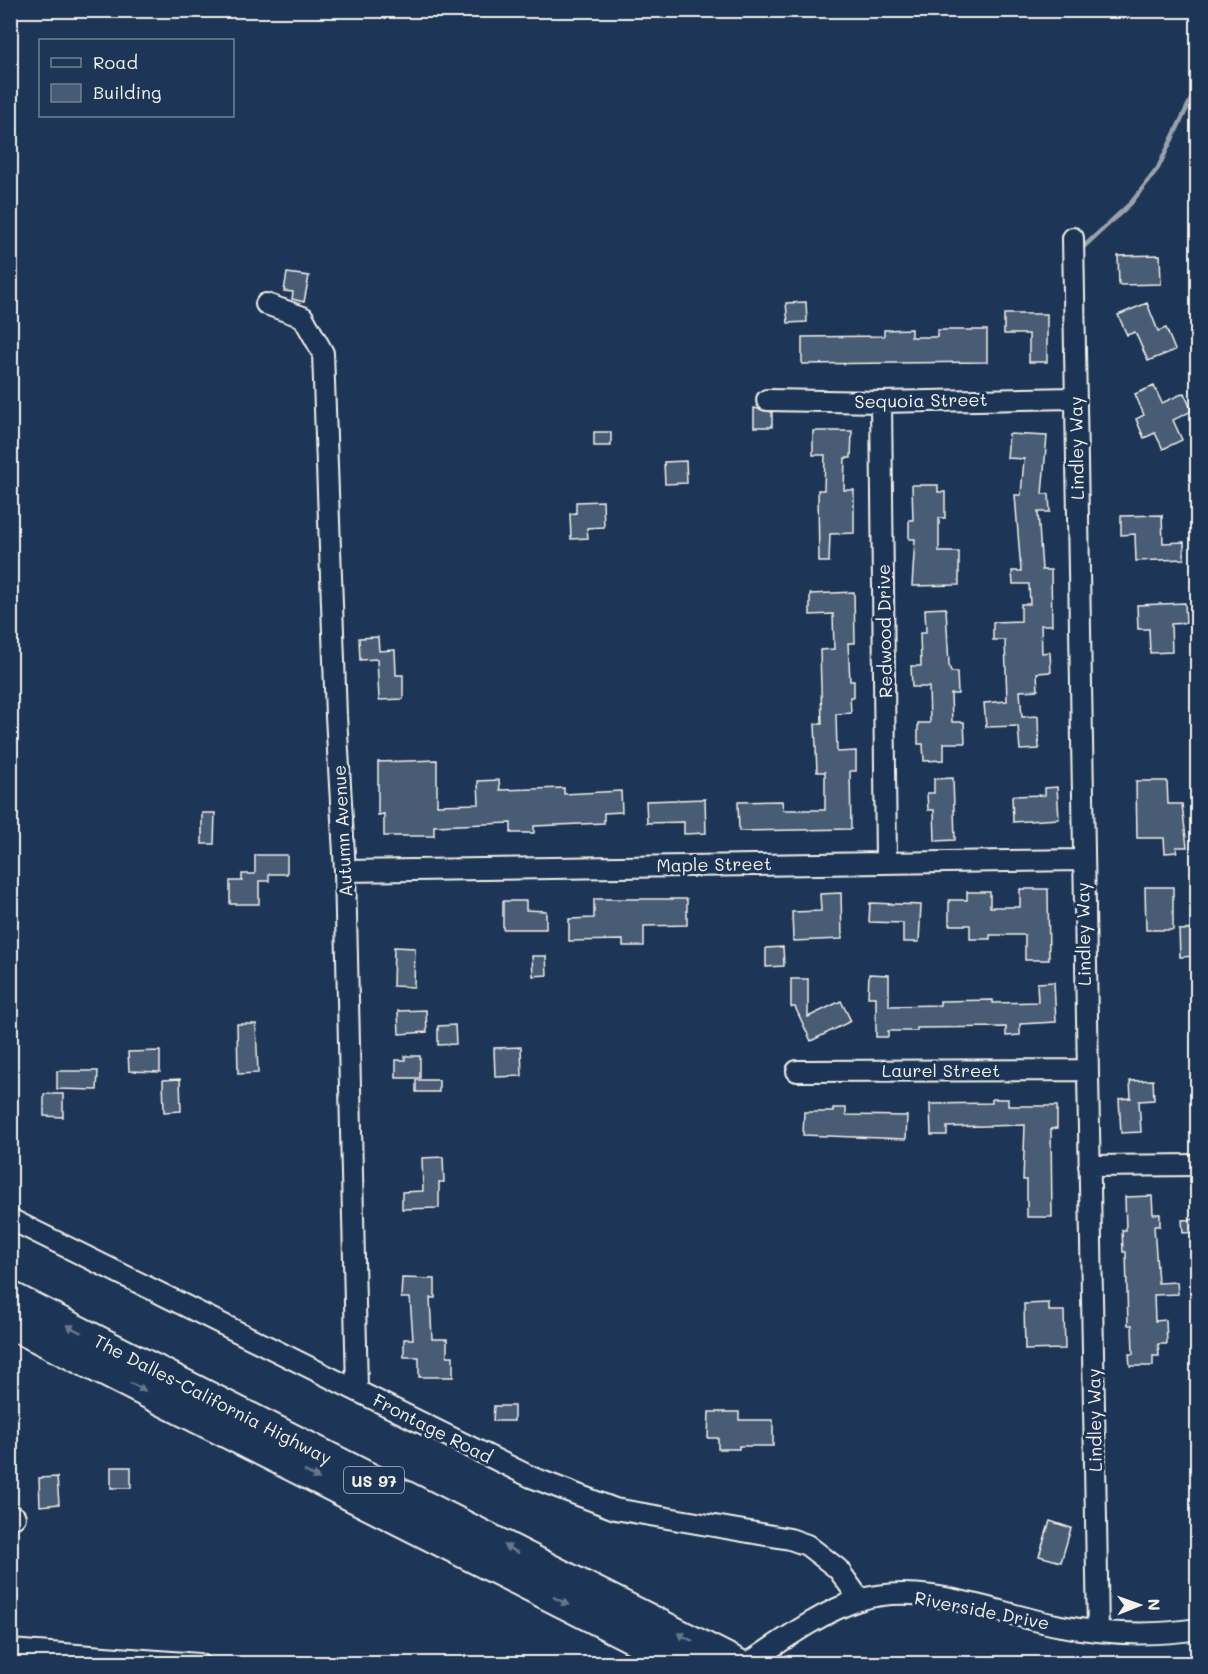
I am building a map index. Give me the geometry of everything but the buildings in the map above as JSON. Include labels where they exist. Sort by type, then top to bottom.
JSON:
[{"type":"highway","name":"The Dalles-California Highway","points":[[10,1297],[737,1664]]},
{"type":"highway","name":"The Dalles-California Highway","points":[[10,1323],[685,1664]]},
{"type":"street","name":"Lindley Way","points":[[1073,238],[1082,860],[1098,1631]]},
{"type":"street","name":"Autumn Avenue","points":[[266,304],[303,317],[323,353],[336,716],[345,871],[357,1389]]},
{"type":"street","name":"Sequoia Street","points":[[766,400],[882,402],[1076,398]]},
{"type":"street","name":"Redwood Drive","points":[[882,402],[886,861]]},
{"type":"street","name":"Maple Street","points":[[345,871],[886,861],[1082,860]]},
{"type":"street","name":"Laurel Street","points":[[796,1071],[1086,1070]]},
{"type":"street","points":[[1089,1166],[1197,1165]]},
{"type":"street","name":"Frontage Road","points":[[10,1219],[357,1389],[531,1478],[615,1509],[769,1534],[807,1545],[837,1569],[860,1600]]},
{"type":"street","name":"Riverside Drive","points":[[747,1664],[819,1619],[860,1600],[883,1596],[929,1597],[1052,1624],[1098,1631],[1141,1633],[1197,1629]]},
{"type":"street","points":[[10,1650],[199,1664]]},
{"type":"waterway","points":[[1079,251],[1131,203],[1158,168],[1198,85]]}]
